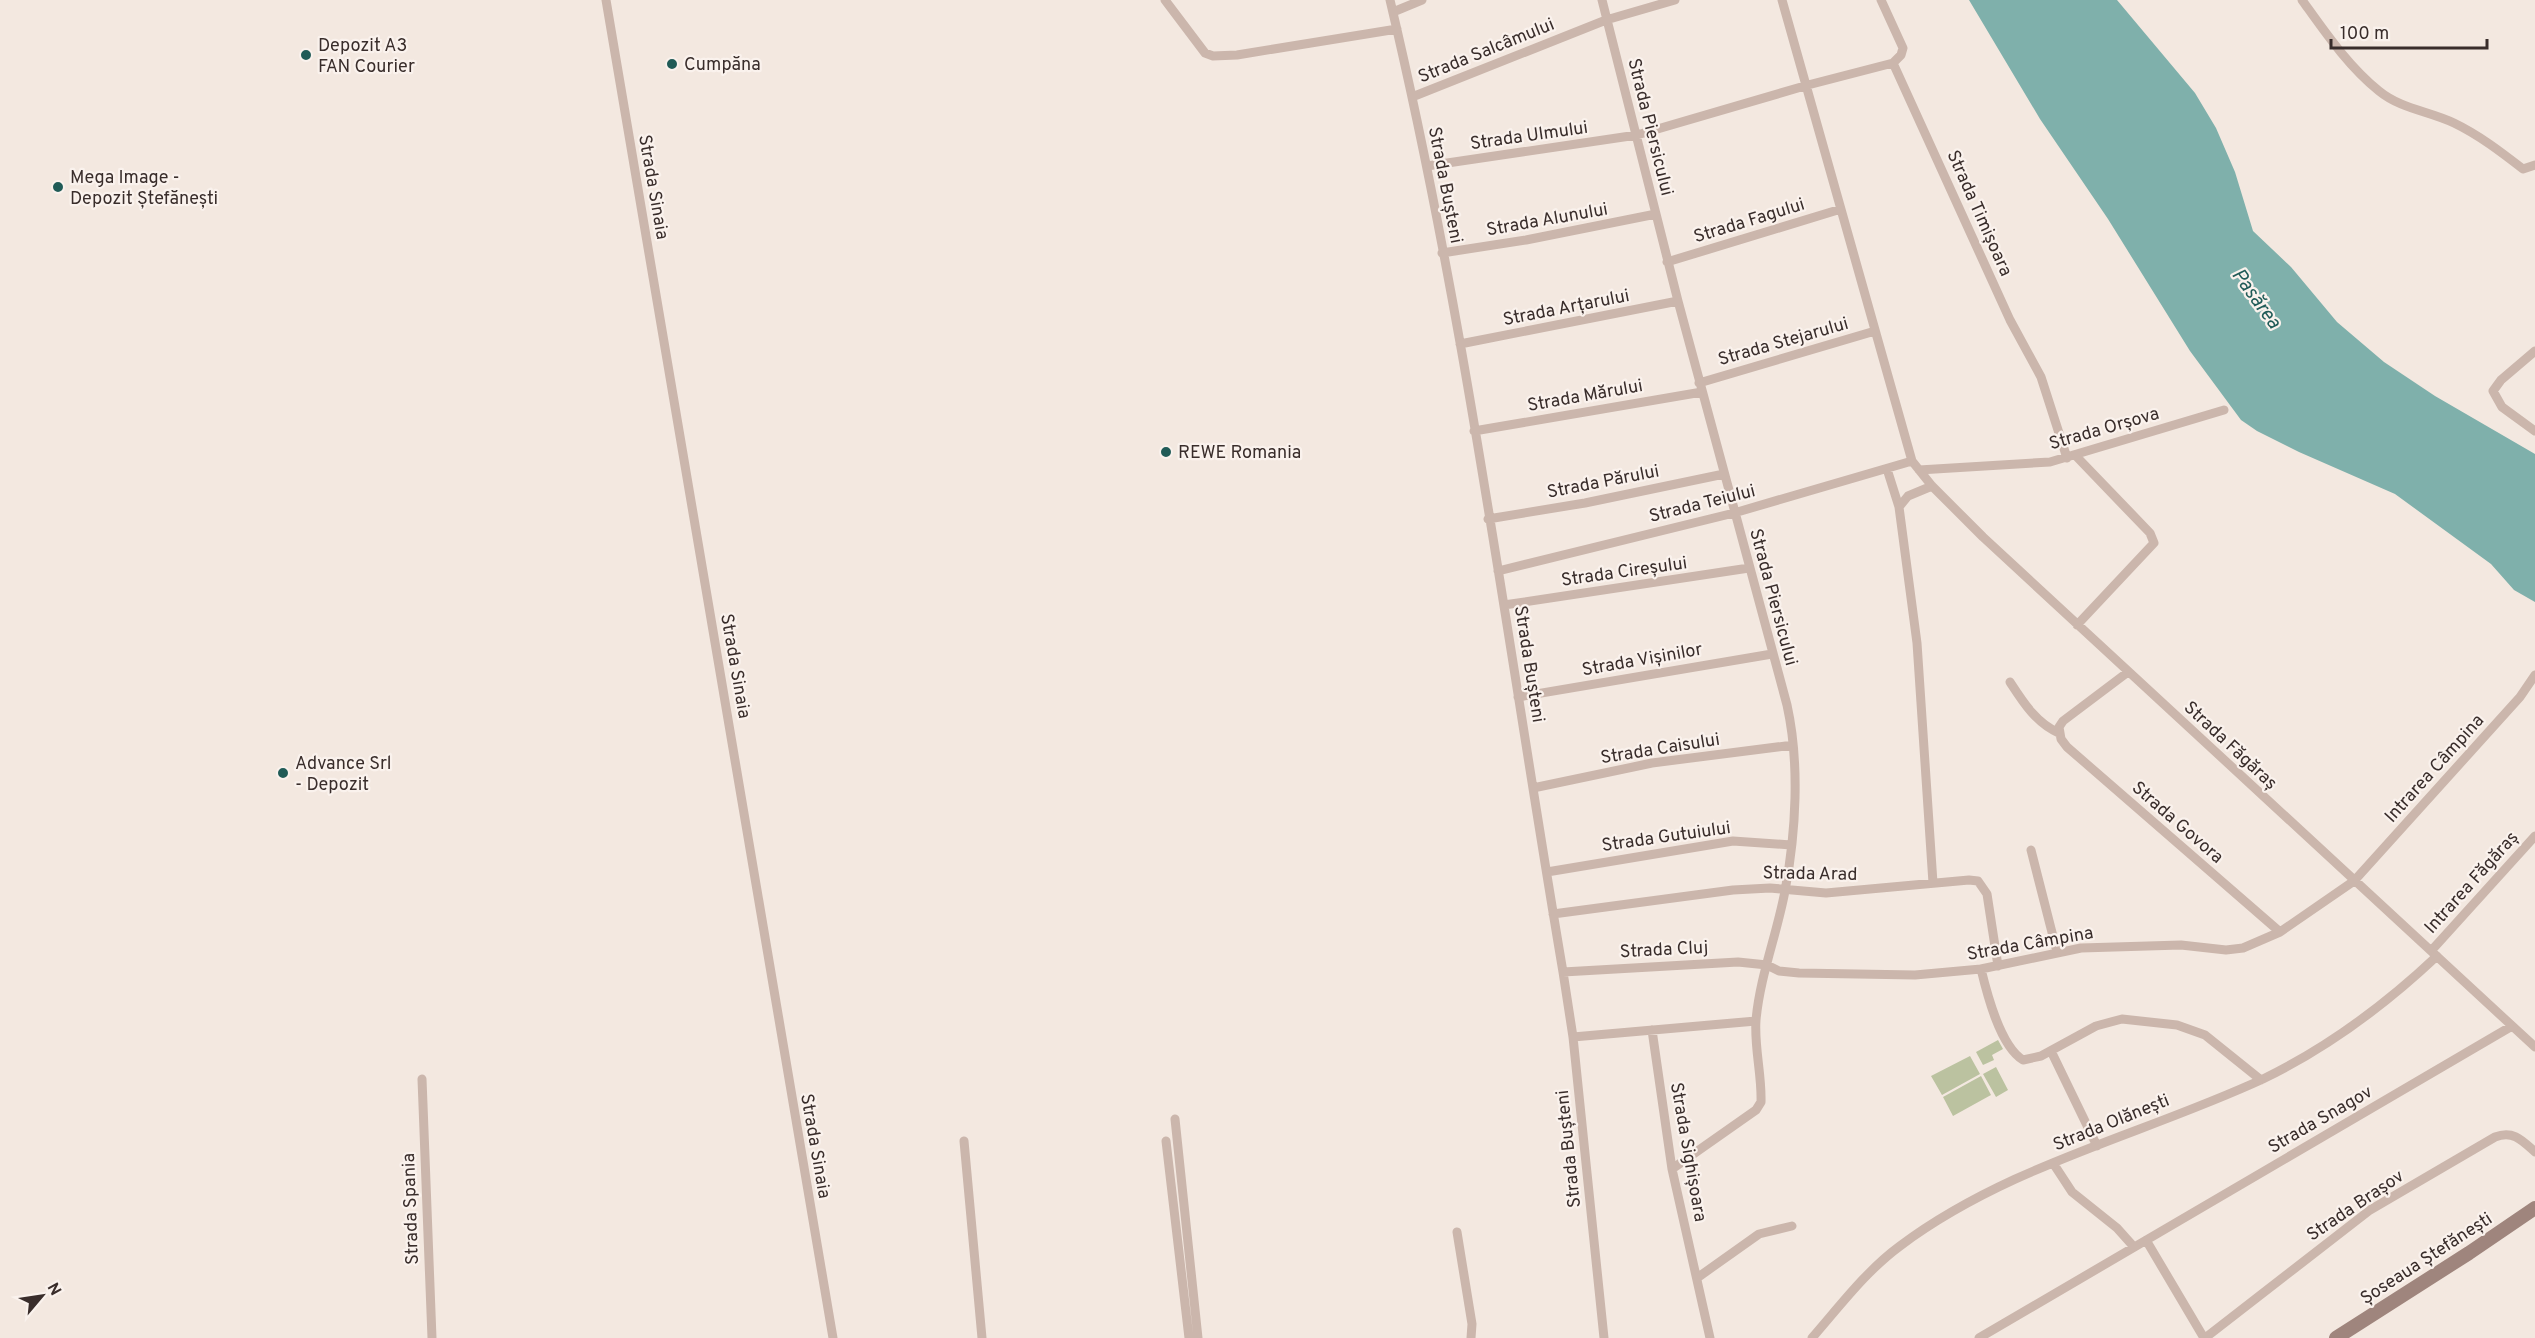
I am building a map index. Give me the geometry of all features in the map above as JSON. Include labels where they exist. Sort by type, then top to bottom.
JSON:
[{"type":"main road","name":"Șoseaua Ștefănești","points":[[2336,1338],[2535,1208]]},
{"type":"street","name":"Strada Sinaia","points":[[606,0],[833,1338]]},
{"type":"street","points":[[1165,0],[1201,49],[1213,56],[1237,55],[1397,29]]},
{"type":"street","name":"Strada Bușteni","points":[[1390,0],[1412,97],[1460,344],[1563,972],[1573,1037],[1604,1338]]},
{"type":"street","points":[[1393,12],[1422,0]]},
{"type":"street","name":"Strada Piersicului","points":[[1602,0],[1667,262],[1789,717],[1793,745],[1794,797],[1785,891],[1756,1021],[1761,1094],[1759,1107],[1672,1169]]},
{"type":"street","name":"Strada Salcâmului","points":[[1412,97],[1606,20],[1675,0]]},
{"type":"street","points":[[1782,0],[1808,85],[1912,461]]},
{"type":"street","points":[[1808,85],[1893,63],[1901,55],[1903,48],[1881,0]]},
{"type":"street","points":[[2302,0],[2335,45],[2379,92],[2402,105],[2453,122],[2481,138],[2523,169],[2535,165]]},
{"type":"street","name":"Strada Timișoara","points":[[1893,63],[2010,320],[2041,376],[2071,457],[2150,533],[2154,543],[2078,626]]},
{"type":"street","name":"Strada Ulmului","points":[[1426,166],[1637,135],[1808,85]]},
{"type":"street","name":"Strada Fagului","points":[[1667,262],[1841,209]]},
{"type":"street","name":"Strada Alunului","points":[[1442,253],[1526,240],[1656,214]]},
{"type":"street","name":"Strada Arțarului","points":[[1460,344],[1678,301]]},
{"type":"street","name":"Strada Stejarului","points":[[1700,388],[1875,331]]},
{"type":"street","points":[[2535,351],[2501,380],[2493,391],[2502,407],[2535,431]]},
{"type":"street","name":"Strada Mărului","points":[[1474,431],[1700,388]]},
{"type":"street","name":"Strada Orșova","points":[[1919,470],[2050,462],[2224,410]]},
{"type":"street","name":"Strada Teiului","points":[[1498,571],[1734,513],[1912,461]]},
{"type":"street","name":"Strada Făgăraș","points":[[1912,461],[1932,486],[2078,626],[2535,1047]]},
{"type":"street","points":[[1887,469],[1899,507],[1917,643],[1933,883]]},
{"type":"street","name":"Strada Părului","points":[[1488,519],[1724,474]]},
{"type":"street","points":[[1899,507],[1908,496],[1932,486]]},
{"type":"street","name":"Strada Cireșului","points":[[1504,605],[1749,568]]},
{"type":"street","name":"Strada Vișinilor","points":[[1518,697],[1772,654]]},
{"type":"street","points":[[2059,733],[2059,727],[2063,721],[2128,672]]},
{"type":"street","name":"Intrarea Câmpina","points":[[2354,881],[2520,697],[2535,675]]},
{"type":"street","name":"Strada Govora","points":[[2010,682],[2035,717],[2059,733],[2067,747],[2280,932]]},
{"type":"street","name":"Strada Caisului","points":[[1533,789],[1652,763],[1793,745]]},
{"type":"street","name":"Intrarea Făgăraș","points":[[2434,953],[2535,836]]},
{"type":"street","name":"Strada Gutuiului","points":[[1547,872],[1733,841],[1791,845]]},
{"type":"street","points":[[2031,850],[2057,952]]},
{"type":"street","name":"Strada Arad","points":[[1553,914],[1733,890],[1770,888],[1826,893],[1969,879],[1978,881],[1987,894],[1998,966]]},
{"type":"street","name":"Strada Câmpina","points":[[1767,964],[1779,971],[1799,974],[1945,974],[1998,966],[2081,948],[2181,945],[2226,950],[2243,948],[2280,932],[2354,881]]},
{"type":"street","name":"Strada Olănești","points":[[1812,1338],[1866,1276],[1900,1245],[1932,1223],[1991,1190],[2261,1080],[2295,1062],[2354,1025],[2389,999],[2434,953]]},
{"type":"street","name":"Strada Cluj","points":[[1563,972],[1738,962],[1767,964]]},
{"type":"street","points":[[1981,969],[1990,1002],[2007,1041],[2019,1057],[2031,1060],[2110,1021],[2122,1019],[2177,1025],[2211,1039],[2261,1080]]},
{"type":"street","points":[[1573,1037],[1756,1021]]},
{"type":"street","name":"Strada Snagov","points":[[1979,1338],[2512,1026]]},
{"type":"street","name":"Strada Sighișoara","points":[[1652,1030],[1672,1169],[1710,1338]]},
{"type":"street","points":[[2051,1051],[2097,1146]]},
{"type":"street","name":"Strada Spania","points":[[422,1079],[432,1338]]},
{"type":"street","points":[[1175,1119],[1198,1338]]},
{"type":"street","name":"Strada Brașov","points":[[2204,1338],[2370,1210],[2487,1142],[2502,1135],[2514,1135],[2535,1152]]},
{"type":"street","points":[[1166,1141],[1189,1338]]},
{"type":"street","points":[[964,1142],[982,1338]]},
{"type":"street","points":[[2053,1163],[2072,1192],[2117,1228],[2134,1247]]},
{"type":"street","points":[[1697,1278],[1759,1234],[1792,1226]]},
{"type":"street","points":[[1457,1232],[1472,1324],[1471,1338]]},
{"type":"street","points":[[2146,1240],[2204,1338]]},
{"type":"green space","points":[[1998,1040],[2003,1049],[1992,1055],[1994,1060],[1983,1065],[1976,1052]]},
{"type":"green space","points":[[1970,1056],[1980,1074],[1942,1095],[1931,1076]]},
{"type":"green space","points":[[1996,1067],[2008,1090],[1996,1097],[1983,1074]]},
{"type":"green space","points":[[1981,1076],[1991,1095],[1953,1116],[1943,1097]]},
{"type":"water","name":"Pasărea","points":[[1969,0],[2117,0],[2195,93],[2216,128],[2235,172],[2253,231],[2291,267],[2337,322],[2384,362],[2435,396],[2535,454],[2535,602],[2514,590],[2491,564],[2395,494],[2299,452],[2257,431],[2241,420],[2190,351],[2108,219],[2040,119]]},
{"type":"place","name":"Depozit A3 FAN Courier","points":[[306,55]]},
{"type":"place","name":"Cumpăna","points":[[672,64]]},
{"type":"place","name":"Mega Image - Depozit Ștefănești","points":[[58,187]]},
{"type":"place","name":"REWE Romania","points":[[1166,452]]},
{"type":"place","name":"Advance Srl - Depozit","points":[[283,773]]}]
